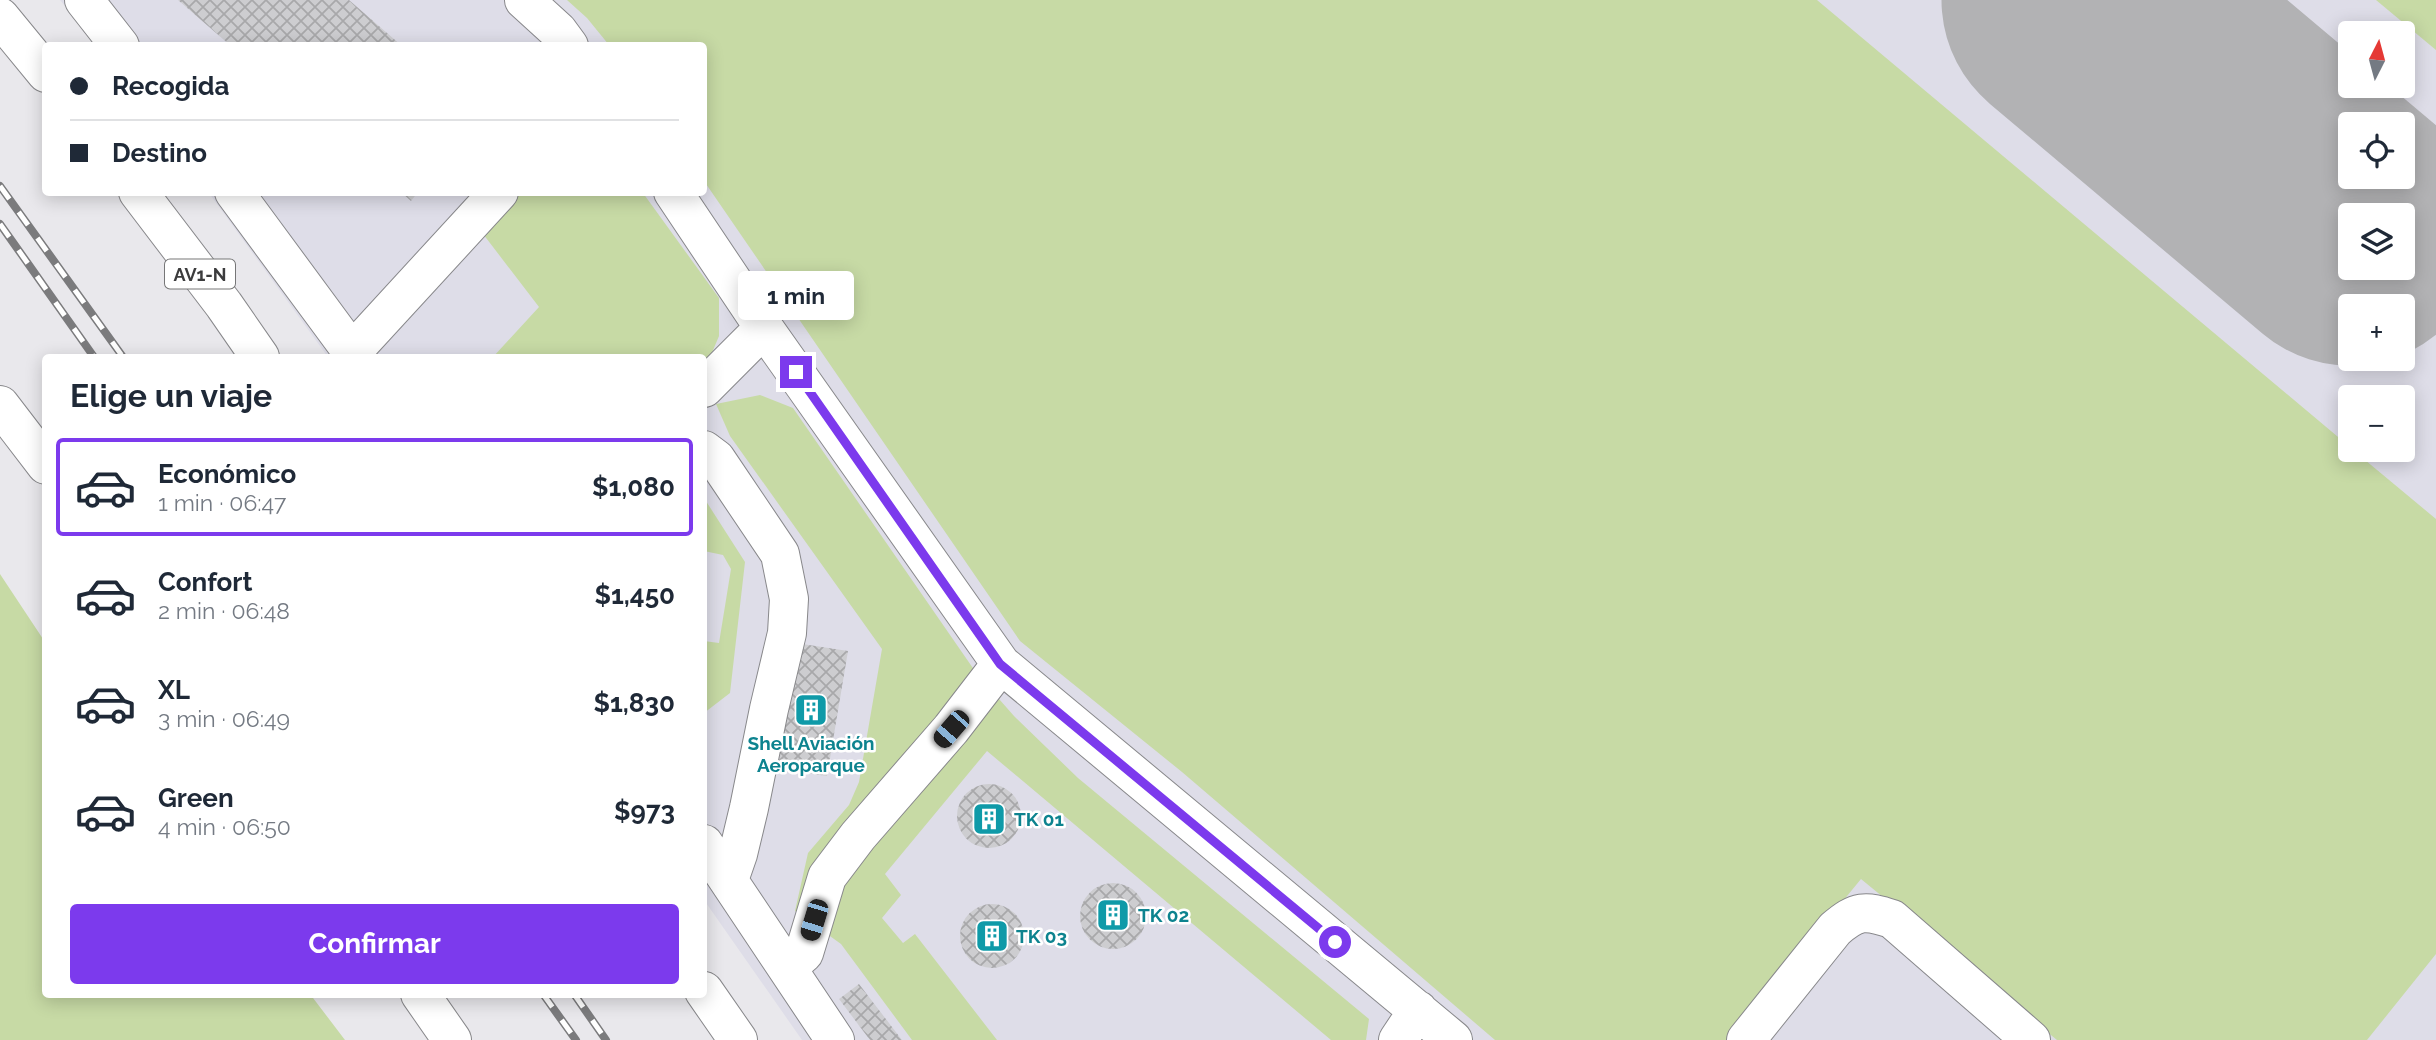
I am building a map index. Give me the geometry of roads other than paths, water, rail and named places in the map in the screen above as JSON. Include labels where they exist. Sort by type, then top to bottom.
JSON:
[{"type":"main road","points":[[84,0],[117,42]]},
{"type":"main road","points":[[524,0],[566,42]]},
{"type":"main road","points":[[0,17],[42,68]]},
{"type":"main road","name":"AV1-N","points":[[141,196],[258,354]]},
{"type":"main road","points":[[237,196],[352,354]]},
{"type":"main road","points":[[354,354],[495,196]]},
{"type":"main road","points":[[676,196],[764,328],[1000,664],[1408,1025],[1453,1040]]},
{"type":"main road","points":[[707,385],[764,328]]},
{"type":"main road","points":[[0,405],[42,460]]},
{"type":"main road","points":[[707,452],[716,459],[780,554],[789,599],[787,633],[750,808],[729,880]]},
{"type":"main road","points":[[787,968],[804,953],[827,877],[858,836],[951,729],[1000,664]]},
{"type":"main road","points":[[707,848],[835,1040]]},
{"type":"main road","points":[[1746,1040],[1835,929],[1852,915],[1874,914],[1892,919],[2031,1040]]},
{"type":"main road","points":[[707,995],[738,1040]]},
{"type":"main road","points":[[423,998],[452,1040]]},
{"type":"railway","points":[[0,186],[121,354]]},
{"type":"railway","points":[[0,224],[92,354]]},
{"type":"railway","points":[[546,998],[576,1040]]},
{"type":"railway","points":[[577,998],[606,1040]]},
{"type":"place","name":"Shell Aviación Aeroparque","points":[[811,710]]},
{"type":"place","name":"TK 01","points":[[989,819]]},
{"type":"place","name":"TK 02","points":[[1113,915]]},
{"type":"place","name":"TK 03","points":[[992,936]]}]
